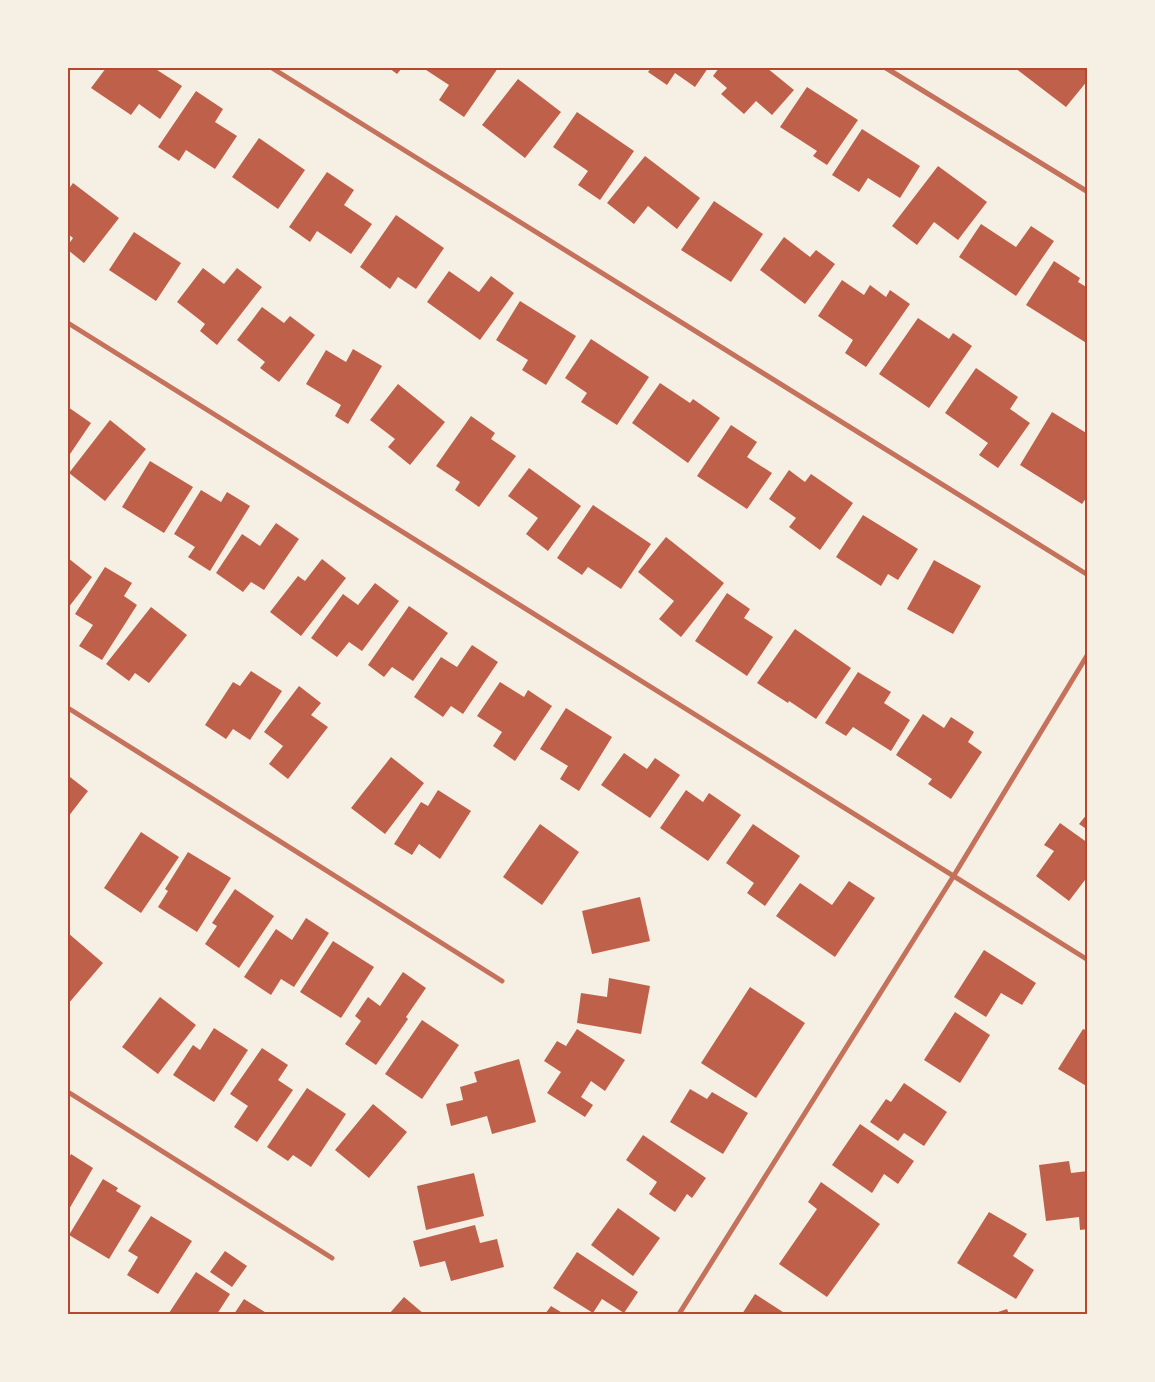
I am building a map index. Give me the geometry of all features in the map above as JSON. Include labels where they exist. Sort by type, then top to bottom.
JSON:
[{"type":"street","points":[[272,68],[1088,575]]},
{"type":"street","points":[[886,68],[1088,192]]},
{"type":"street","points":[[68,324],[1088,960]]},
{"type":"street","points":[[679,1314],[953,877],[1088,654]]},
{"type":"street","points":[[68,708],[502,981]]},
{"type":"street","points":[[68,1092],[332,1258]]},
{"type":"building","points":[[106,68],[154,68],[182,86],[160,119],[139,104],[131,115],[91,88]]},
{"type":"building","points":[[389,68],[402,68],[397,74]]},
{"type":"building","points":[[423,68],[498,68],[464,117],[439,100],[449,85]]},
{"type":"building","points":[[651,68],[708,68],[695,87],[675,73],[667,85],[648,72]]},
{"type":"building","points":[[719,68],[767,68],[794,90],[772,115],[756,101],[744,114],[721,94],[727,88],[713,76]]},
{"type":"building","points":[[1015,68],[1088,68],[1088,80],[1066,107]]},
{"type":"building","points":[[518,79],[561,112],[525,158],[482,125]]},
{"type":"building","points":[[807,87],[858,120],[827,165],[813,156],[817,151],[780,127]]},
{"type":"building","points":[[196,91],[223,109],[215,122],[237,136],[215,169],[186,150],[179,161],[158,147]]},
{"type":"building","points":[[577,112],[634,151],[600,200],[578,185],[588,171],[553,147]]},
{"type":"building","points":[[862,129],[920,166],[900,198],[868,178],[859,192],[832,175]]},
{"type":"building","points":[[259,138],[305,170],[278,209],[232,177]]},
{"type":"building","points":[[645,156],[700,198],[677,229],[648,206],[634,224],[607,203]]},
{"type":"building","points":[[938,166],[987,202],[958,240],[934,222],[917,245],[892,226]]},
{"type":"building","points":[[327,172],[354,190],[344,205],[372,224],[351,254],[317,231],[310,242],[289,227]]},
{"type":"building","points":[[73,183],[119,218],[84,263],[68,250],[68,245],[73,238],[68,234],[68,190]]},
{"type":"building","points":[[714,201],[763,234],[731,282],[681,250]]},
{"type":"building","points":[[396,215],[444,248],[416,289],[398,277],[390,289],[360,267]]},
{"type":"building","points":[[981,224],[1016,247],[1031,226],[1054,241],[1016,296],[959,257]]},
{"type":"building","points":[[134,232],[181,263],[156,301],[109,270]]},
{"type":"building","points":[[784,237],[810,257],[816,250],[835,264],[805,304],[760,270]]},
{"type":"building","points":[[1054,261],[1080,278],[1078,282],[1088,288],[1088,344],[1026,305]]},
{"type":"building","points":[[203,268],[224,284],[237,268],[262,287],[217,345],[200,331],[205,324],[177,302]]},
{"type":"building","points":[[449,271],[479,292],[491,276],[514,293],[480,340],[427,302]]},
{"type":"building","points":[[842,280],[864,295],[870,285],[886,297],[890,290],[910,304],[866,367],[845,353],[853,340],[818,316]]},
{"type":"building","points":[[520,301],[576,336],[546,385],[522,370],[528,360],[496,340]]},
{"type":"building","points":[[262,307],[284,323],[290,316],[315,335],[279,382],[260,368],[265,362],[237,340]]},
{"type":"building","points":[[918,318],[949,339],[953,333],[972,346],[929,408],[879,374]]},
{"type":"building","points":[[591,339],[649,377],[617,425],[581,402],[587,393],[565,378]]},
{"type":"building","points":[[353,349],[382,366],[348,424],[335,416],[341,405],[306,384],[326,350],[346,362]]},
{"type":"building","points":[[976,368],[1018,397],[1010,409],[1030,423],[998,468],[979,455],[988,443],[945,413]]},
{"type":"building","points":[[660,383],[690,403],[693,399],[720,418],[688,463],[632,423]]},
{"type":"building","points":[[398,384],[445,422],[410,465],[388,447],[395,439],[370,420]]},
{"type":"building","points":[[68,407],[91,423],[68,457]]},
{"type":"building","points":[[1052,412],[1088,434],[1088,452],[1085,456],[1088,457],[1088,495],[1082,504],[1020,465]]},
{"type":"building","points":[[471,416],[495,433],[491,439],[516,456],[479,507],[455,490],[460,482],[436,466]]},
{"type":"building","points":[[110,420],[146,449],[105,501],[69,473]]},
{"type":"building","points":[[731,425],[757,442],[747,457],[772,473],[747,509],[697,476]]},
{"type":"building","points":[[150,461],[193,487],[164,533],[122,507]]},
{"type":"building","points":[[529,468],[581,506],[548,551],[526,534],[538,518],[508,496]]},
{"type":"building","points":[[789,470],[805,482],[811,474],[853,503],[820,550],[789,527],[796,518],[769,499]]},
{"type":"building","points":[[201,490],[221,502],[227,492],[250,506],[210,571],[188,557],[195,547],[174,534]]},
{"type":"building","points":[[593,505],[651,544],[621,589],[588,567],[582,575],[557,558]]},
{"type":"building","points":[[863,515],[918,549],[898,580],[888,574],[881,586],[836,557]]},
{"type":"building","points":[[276,523],[299,539],[264,590],[251,582],[243,592],[216,573],[242,534],[260,546]]},
{"type":"building","points":[[666,537],[724,583],[681,637],[659,619],[674,601],[638,572]]},
{"type":"building","points":[[68,558],[92,577],[68,608]]},
{"type":"building","points":[[322,559],[346,578],[301,636],[270,612],[298,576],[305,581]]},
{"type":"building","points":[[934,560],[981,586],[953,634],[907,609]]},
{"type":"building","points":[[105,567],[132,583],[124,596],[137,605],[102,660],[79,646],[93,625],[75,614]]},
{"type":"building","points":[[375,583],[399,601],[362,651],[349,642],[337,657],[311,638],[343,594],[358,605]]},
{"type":"building","points":[[727,593],[750,609],[744,618],[773,637],[747,676],[695,641]]},
{"type":"building","points":[[409,606],[448,633],[413,681],[392,667],[384,677],[368,665]]},
{"type":"building","points":[[151,607],[187,635],[149,683],[135,673],[129,681],[106,664]]},
{"type":"building","points":[[795,629],[851,668],[816,719],[757,683]]},
{"type":"building","points":[[472,645],[498,662],[463,714],[451,706],[443,717],[414,697],[441,657],[457,667]]},
{"type":"building","points":[[251,671],[282,691],[250,740],[233,729],[226,739],[205,725],[233,682],[240,686]]},
{"type":"building","points":[[858,672],[891,692],[884,703],[910,720],[891,751],[853,727],[846,736],[825,723]]},
{"type":"building","points":[[500,682],[524,697],[528,690],[552,706],[515,761],[493,746],[502,732],[477,716]]},
{"type":"building","points":[[299,686],[321,703],[311,715],[328,727],[288,779],[269,764],[283,746],[264,732]]},
{"type":"building","points":[[566,708],[612,737],[579,791],[560,779],[568,766],[540,749]]},
{"type":"building","points":[[923,714],[944,728],[951,717],[974,732],[968,742],[982,752],[951,799],[928,784],[932,779],[896,755]]},
{"type":"building","points":[[624,753],[647,769],[655,758],[680,775],[650,818],[601,785]]},
{"type":"building","points":[[391,757],[424,783],[385,834],[351,808]]},
{"type":"building","points":[[70,777],[88,791],[68,817],[68,780]]},
{"type":"building","points":[[438,790],[471,811],[440,859],[419,844],[412,855],[394,844],[421,802],[428,806]]},
{"type":"building","points":[[686,790],[703,802],[709,793],[741,815],[708,861],[660,828]]},
{"type":"building","points":[[1088,813],[1088,830],[1079,824]]},
{"type":"building","points":[[1060,823],[1088,843],[1088,876],[1069,901],[1036,876],[1054,851],[1044,845]]},
{"type":"building","points":[[540,824],[579,852],[542,905],[503,877]]},
{"type":"building","points":[[753,824],[800,856],[765,906],[747,893],[754,883],[726,863]]},
{"type":"building","points":[[141,832],[179,857],[141,913],[104,888]]},
{"type":"building","points":[[188,852],[231,878],[197,932],[158,907],[168,891],[165,889]]},
{"type":"building","points":[[849,881],[875,898],[835,957],[776,916],[800,883],[832,905]]},
{"type":"building","points":[[235,889],[274,916],[239,968],[205,944],[217,926],[212,923]]},
{"type":"building","points":[[640,897],[650,941],[592,954],[582,911]]},
{"type":"building","points":[[306,918],[329,933],[294,987],[281,979],[271,995],[244,977],[276,929],[292,940]]},
{"type":"building","points":[[68,933],[103,963],[68,1004]]},
{"type":"building","points":[[333,941],[374,967],[341,1018],[300,992]]},
{"type":"building","points":[[984,950],[1036,983],[1022,1005],[1001,993],[986,1017],[954,997]]},
{"type":"building","points":[[403,972],[426,988],[406,1017],[408,1019],[376,1065],[345,1044],[361,1021],[355,1016],[368,997],[380,1006]]},
{"type":"building","points":[[609,978],[650,986],[641,1034],[577,1023],[581,993],[607,997]]},
{"type":"building","points":[[750,987],[805,1023],[756,1098],[701,1063]]},
{"type":"building","points":[[160,997],[196,1025],[158,1074],[122,1047]]},
{"type":"building","points":[[955,1012],[990,1035],[960,1083],[924,1060]]},
{"type":"building","points":[[422,1020],[459,1045],[422,1099],[385,1074]]},
{"type":"building","points":[[214,1028],[248,1050],[214,1102],[173,1075],[193,1045],[200,1050]]},
{"type":"building","points":[[577,1029],[625,1060],[605,1091],[591,1081],[581,1097],[593,1105],[585,1117],[547,1093],[561,1072],[544,1061],[557,1041],[566,1046]]},
{"type":"building","points":[[1083,1029],[1088,1031],[1088,1087],[1058,1069]]},
{"type":"building","points":[[262,1048],[288,1065],[278,1080],[293,1090],[257,1142],[234,1127],[248,1106],[230,1094]]},
{"type":"building","points":[[519,1059],[536,1122],[492,1134],[487,1116],[451,1126],[446,1104],[463,1100],[460,1087],[477,1082],[474,1072]]},
{"type":"building","points":[[904,1083],[947,1112],[924,1146],[904,1133],[898,1141],[870,1122],[886,1099],[891,1102]]},
{"type":"building","points":[[307,1088],[346,1114],[311,1167],[293,1155],[288,1161],[267,1147]]},
{"type":"building","points":[[690,1089],[707,1099],[712,1092],[748,1113],[723,1154],[670,1122]]},
{"type":"building","points":[[373,1104],[407,1132],[369,1178],[335,1150]]},
{"type":"building","points":[[860,1124],[914,1161],[898,1184],[884,1174],[872,1193],[832,1165]]},
{"type":"building","points":[[643,1135],[706,1178],[692,1198],[687,1194],[675,1212],[649,1194],[657,1182],[626,1160]]},
{"type":"building","points":[[71,1154],[93,1168],[68,1211],[68,1160]]},
{"type":"building","points":[[1069,1161],[1071,1173],[1088,1171],[1088,1229],[1080,1230],[1079,1217],[1046,1221],[1039,1165]]},
{"type":"building","points":[[474,1173],[484,1216],[426,1230],[417,1186]]},
{"type":"building","points":[[103,1179],[118,1188],[116,1191],[141,1206],[109,1259],[69,1235]]},
{"type":"building","points":[[821,1182],[880,1224],[827,1297],[779,1264],[817,1209],[808,1202]]},
{"type":"building","points":[[618,1208],[660,1238],[633,1276],[591,1245]]},
{"type":"building","points":[[989,1212],[1027,1234],[1013,1256],[1034,1270],[1016,1299],[957,1263]]},
{"type":"building","points":[[151,1216],[192,1241],[158,1294],[127,1275],[138,1257],[128,1251]]},
{"type":"building","points":[[475,1225],[480,1243],[497,1239],[504,1267],[451,1281],[445,1261],[420,1267],[413,1241]]},
{"type":"building","points":[[225,1251],[247,1266],[232,1287],[210,1272]]},
{"type":"building","points":[[577,1252],[638,1292],[624,1313],[602,1299],[593,1313],[553,1288]]},
{"type":"building","points":[[196,1272],[230,1294],[217,1314],[169,1313]]},
{"type":"building","points":[[755,1294],[786,1314],[742,1314]]},
{"type":"building","points":[[404,1297],[424,1314],[389,1314]]},
{"type":"building","points":[[244,1299],[268,1314],[234,1314]]},
{"type":"building","points":[[551,1306],[564,1314],[545,1314]]},
{"type":"building","points":[[1007,1309],[1009,1314],[992,1314]]}]
